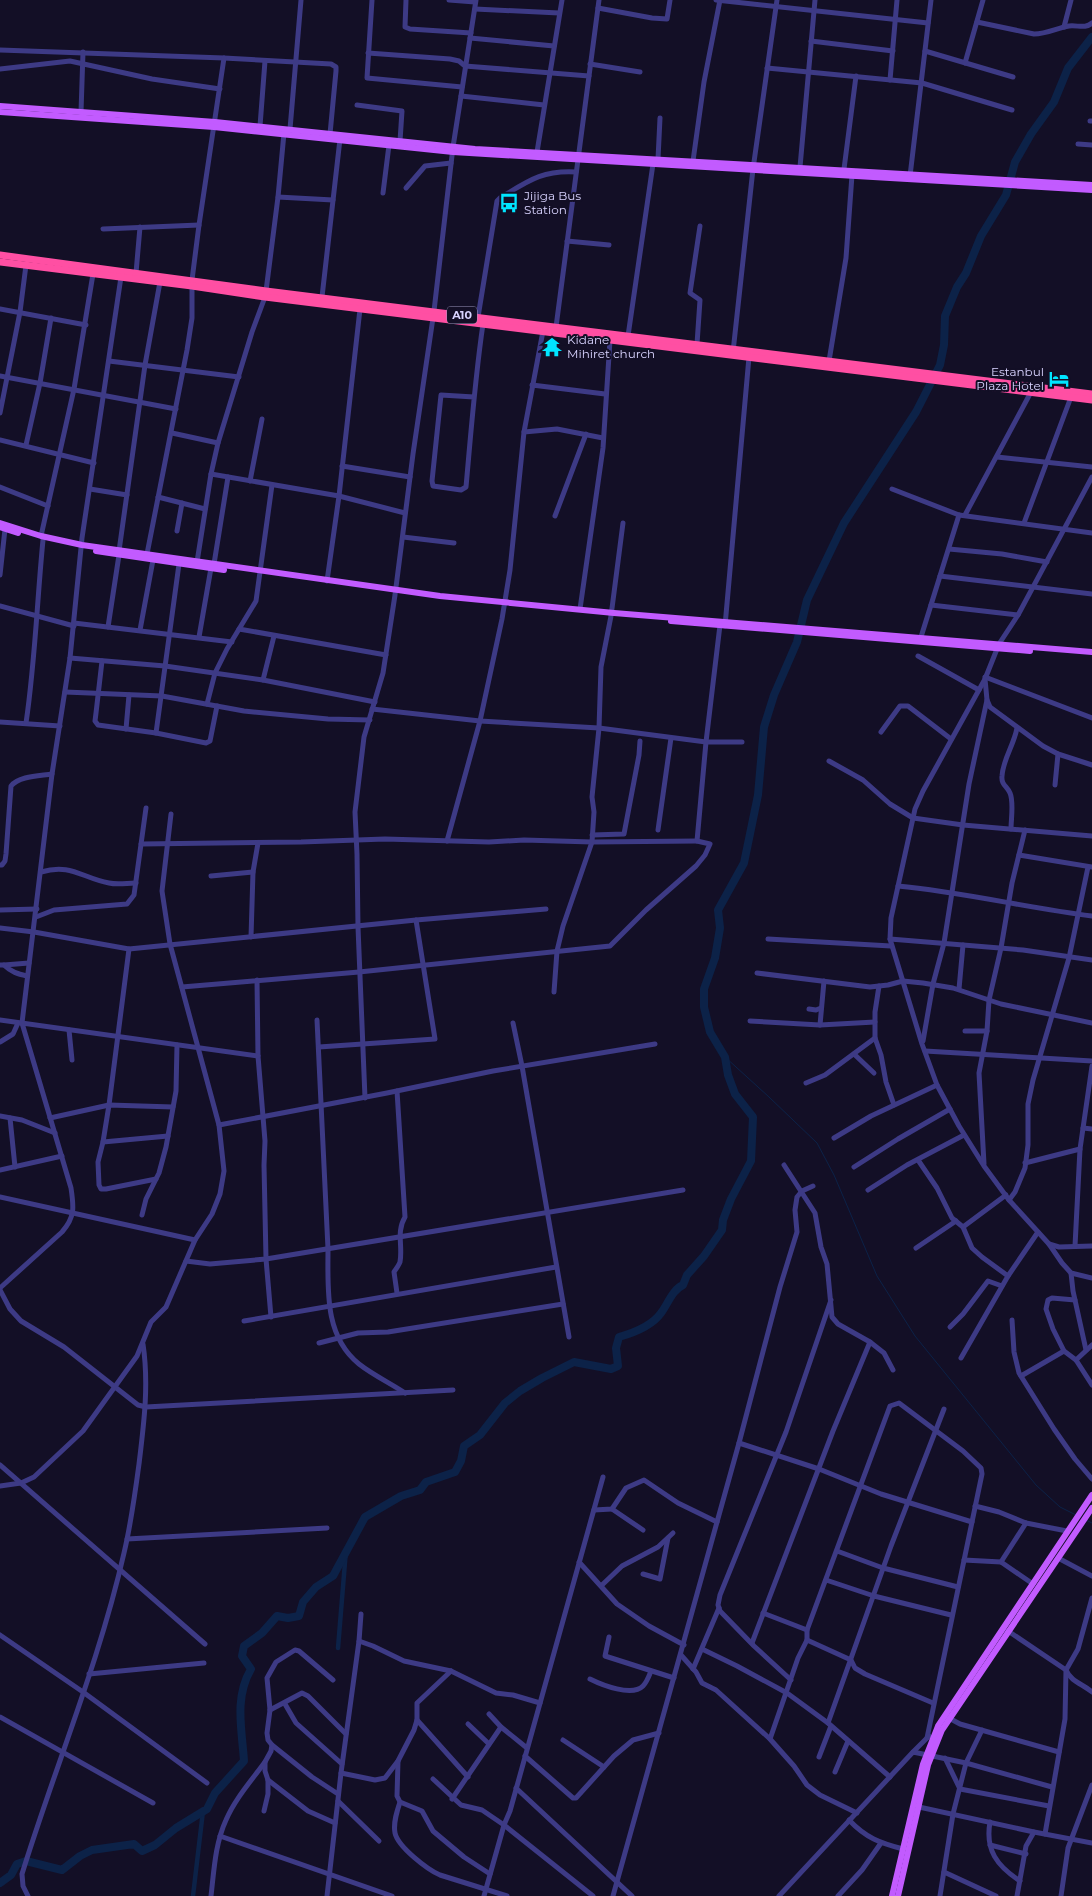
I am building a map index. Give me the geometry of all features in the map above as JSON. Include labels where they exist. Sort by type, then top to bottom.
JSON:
[{"type":"highway","name":"A10","points":[[0,255],[136,273],[360,308],[478,317],[697,344],[733,352],[749,358],[1092,394]]},
{"type":"highway","name":"A10","points":[[0,262],[160,282],[192,283]]},
{"type":"highway","name":"A10","points":[[266,294],[322,298],[543,332],[829,361],[924,376]]},
{"type":"highway","name":"A10","points":[[955,380],[1092,400]]},
{"type":"main road","points":[[0,106],[330,134],[400,141],[453,149],[537,152],[578,157]]},
{"type":"main road","points":[[0,112],[260,126],[340,140],[389,145],[754,167],[844,169],[993,182],[1092,185]]},
{"type":"main road","points":[[656,161],[693,161],[852,175],[910,176]]},
{"type":"main road","points":[[1030,184],[1092,190]]},
{"type":"main road","points":[[0,523],[42,538]]},
{"type":"main road","points":[[2,528],[82,547],[153,560],[212,566],[395,593],[724,624],[1092,652]]},
{"type":"main road","points":[[119,553],[147,554],[212,566]]},
{"type":"main road","points":[[261,573],[327,581],[395,593]]},
{"type":"main road","points":[[505,604],[580,609],[611,614]]},
{"type":"main road","points":[[828,632],[921,637],[1092,656]]},
{"type":"main road","points":[[892,1896],[928,1755],[938,1726],[947,1717],[1077,1532],[1090,1507],[1092,1495]]},
{"type":"main road","points":[[898,1896],[919,1807],[928,1755],[947,1717],[1068,1530],[1090,1507]]},
{"type":"street","points":[[197,562],[211,474],[218,444],[252,332],[266,294],[296,63],[301,0]]},
{"type":"street","points":[[372,0],[367,75],[369,79],[462,86]]},
{"type":"street","points":[[406,0],[405,27],[410,29],[554,46]]},
{"type":"street","points":[[365,1098],[359,972],[355,812],[364,738],[386,654],[433,314],[451,163],[475,9],[475,1],[449,0]]},
{"type":"street","points":[[537,152],[562,0]]},
{"type":"street","points":[[556,327],[599,0]]},
{"type":"street","points":[[598,8],[667,19],[670,0]]},
{"type":"street","points":[[716,0],[928,23]]},
{"type":"street","points":[[693,161],[704,82],[720,0]]},
{"type":"street","points":[[733,352],[754,167],[777,0]]},
{"type":"street","points":[[800,167],[815,0]]},
{"type":"street","points":[[890,80],[897,0]]},
{"type":"street","points":[[910,176],[931,0]]},
{"type":"street","points":[[965,63],[983,0]]},
{"type":"street","points":[[1064,27],[1071,0]]},
{"type":"street","points":[[475,9],[559,13]]},
{"type":"street","points":[[977,22],[1034,34],[1042,34],[1070,26],[1088,26],[1092,23]]},
{"type":"street","points":[[811,41],[893,50]]},
{"type":"street","points":[[0,50],[83,52],[331,64],[336,67],[330,134]]},
{"type":"street","points":[[925,51],[1013,77]]},
{"type":"street","points":[[81,112],[83,52]]},
{"type":"street","points":[[368,53],[450,59],[462,62],[465,66],[590,76]]},
{"type":"street","points":[[147,554],[172,433],[192,318],[192,283],[199,224],[224,58]]},
{"type":"street","points":[[260,126],[265,60]]},
{"type":"street","points":[[0,69],[70,61],[152,79],[220,89]]},
{"type":"street","points":[[590,64],[640,72]]},
{"type":"street","points":[[767,68],[922,83],[1012,110]]},
{"type":"street","points":[[844,169],[856,76]]},
{"type":"street","points":[[461,96],[544,105]]},
{"type":"street","points":[[357,106],[402,111],[400,141]]},
{"type":"street","points":[[628,336],[656,161],[660,118]]},
{"type":"street","points":[[322,298],[340,140]]},
{"type":"street","points":[[1078,144],[1092,145]]},
{"type":"street","points":[[383,193],[389,145]]},
{"type":"street","points":[[406,188],[425,166],[451,163]]},
{"type":"street","points":[[478,317],[497,201],[531,179],[554,171],[576,172]]},
{"type":"street","points":[[829,361],[846,258],[852,175]]},
{"type":"street","points":[[278,197],[333,200]]},
{"type":"street","points":[[103,229],[199,224]]},
{"type":"street","points":[[697,344],[700,300],[690,293],[700,226]]},
{"type":"street","points":[[136,273],[140,227]]},
{"type":"street","points":[[567,241],[609,245]]},
{"type":"street","points":[[0,414],[20,312],[26,265]]},
{"type":"street","points":[[26,723],[35,651],[42,538],[74,389],[93,274]]},
{"type":"street","points":[[0,1042],[13,1034],[20,1023],[36,917],[52,774],[70,658],[82,547],[121,277]]},
{"type":"street","points":[[108,627],[145,365],[160,282]]},
{"type":"street","points":[[327,581],[339,496],[360,308]]},
{"type":"street","points":[[0,309],[86,325]]},
{"type":"street","points":[[26,445],[40,383],[51,318]]},
{"type":"street","points":[[474,398],[441,395],[433,486],[461,490],[466,487],[482,324]]},
{"type":"street","points":[[447,838],[480,720],[505,604],[524,432],[543,332]]},
{"type":"street","points":[[580,609],[596,504],[610,340]]},
{"type":"street","points":[[698,841],[706,742],[724,624],[749,358]]},
{"type":"street","points":[[109,361],[239,377]]},
{"type":"street","points":[[0,376],[176,409]]},
{"type":"street","points":[[532,385],[605,394]]},
{"type":"street","points":[[921,637],[949,548],[962,515],[997,457],[1031,392]]},
{"type":"street","points":[[1024,523],[1071,397]]},
{"type":"street","points":[[250,481],[262,419]]},
{"type":"street","points":[[524,432],[557,429],[602,438]]},
{"type":"street","points":[[172,433],[218,444]]},
{"type":"street","points":[[555,516],[586,434]]},
{"type":"street","points":[[0,440],[94,463]]},
{"type":"street","points":[[997,457],[1092,467]]},
{"type":"street","points":[[342,466],[410,477]]},
{"type":"street","points":[[211,474],[339,496],[405,513]]},
{"type":"street","points":[[199,637],[228,477]]},
{"type":"street","points":[[1092,477],[1018,615],[999,646],[979,690],[923,791],[913,818],[891,918],[890,939],[922,1044],[937,1085],[964,1135],[1007,1198],[1049,1244],[1062,1264],[1071,1273],[1092,1278]]},
{"type":"street","points":[[207,704],[215,673],[256,601],[272,485]]},
{"type":"street","points":[[0,487],[48,506]]},
{"type":"street","points":[[90,489],[127,495]]},
{"type":"street","points":[[892,489],[962,515],[1092,533]]},
{"type":"street","points":[[158,497],[205,508]]},
{"type":"street","points":[[177,531],[182,503]]},
{"type":"street","points":[[554,992],[557,951],[563,926],[592,842],[594,812],[592,797],[599,728],[601,667],[611,614],[623,523]]},
{"type":"street","points":[[0,575],[2,528]]},
{"type":"street","points":[[403,537],[454,543]]},
{"type":"street","points":[[949,548],[1002,554],[1047,562]]},
{"type":"street","points":[[140,630],[153,560]]},
{"type":"street","points":[[156,733],[179,564]]},
{"type":"street","points":[[940,576],[1092,594]]},
{"type":"street","points":[[931,605],[1018,615]]},
{"type":"street","points":[[0,606],[36,617],[74,625],[169,633],[232,642]]},
{"type":"street","points":[[239,629],[386,654]]},
{"type":"street","points":[[263,680],[274,636]]},
{"type":"street","points":[[918,656],[979,690]]},
{"type":"street","points":[[70,658],[165,666],[215,673],[263,680],[374,702]]},
{"type":"street","points":[[102,661],[95,721],[98,725],[208,742],[217,706]]},
{"type":"street","points":[[985,678],[990,707],[1017,728],[1058,754],[1092,766]]},
{"type":"street","points":[[985,678],[1092,718]]},
{"type":"street","points":[[65,692],[162,696],[244,711],[328,719],[370,720]]},
{"type":"street","points":[[126,729],[128,694]]},
{"type":"street","points":[[922,1044],[933,984],[944,943],[963,824],[980,731],[988,700]]},
{"type":"street","points":[[881,732],[900,706],[904,705],[908,706],[951,739]]},
{"type":"street","points":[[372,710],[599,728],[706,742],[742,742]]},
{"type":"street","points":[[0,722],[60,726]]},
{"type":"street","points":[[1011,828],[1010,794],[1002,784],[1002,778],[1004,763],[1015,740],[1017,728]]},
{"type":"street","points":[[658,830],[671,738]]},
{"type":"street","points":[[592,835],[624,834],[640,741]]},
{"type":"street","points":[[1055,785],[1058,754]]},
{"type":"street","points":[[829,761],[863,780],[890,804],[913,818],[1092,836]]},
{"type":"street","points":[[0,866],[5,861],[11,786],[20,779],[52,774]]},
{"type":"street","points":[[36,917],[54,910],[127,904],[134,895],[146,808]]},
{"type":"street","points":[[0,1486],[21,1483],[34,1477],[82,1431],[137,1356],[151,1322],[166,1307],[194,1240],[212,1214],[220,1194],[224,1172],[219,1125],[170,944],[162,891],[171,814]]},
{"type":"street","points":[[984,1166],[979,1073],[987,1031],[989,1000],[1025,830]]},
{"type":"street","points":[[141,844],[447,838],[489,842],[524,840],[592,842],[698,841],[710,844],[705,855],[696,866],[646,910],[610,946],[359,972],[182,987]]},
{"type":"street","points":[[0,841],[7,840]]},
{"type":"street","points":[[251,937],[253,872],[258,843]]},
{"type":"street","points":[[963,1227],[1015,1192],[1026,1163],[1028,1104],[1033,1080],[1069,958],[1077,914],[1090,867],[1019,855]]},
{"type":"street","points":[[41,872],[62,869],[79,872],[108,883],[136,883]]},
{"type":"street","points":[[211,876],[253,872]]},
{"type":"street","points":[[898,886],[1092,916]]},
{"type":"street","points":[[0,910],[37,908]]},
{"type":"street","points":[[0,928],[34,932],[129,949],[416,920],[546,910]]},
{"type":"street","points":[[318,1047],[435,1039],[416,920]]},
{"type":"street","points":[[768,939],[891,946]]},
{"type":"street","points":[[890,939],[963,944],[1092,960]]},
{"type":"street","points":[[959,989],[963,944]]},
{"type":"street","points":[[129,949],[109,1105],[98,1162],[99,1185],[101,1189],[106,1189],[156,1179]]},
{"type":"street","points":[[2,965],[29,963]]},
{"type":"street","points":[[2,965],[27,976]]},
{"type":"street","points":[[757,973],[870,987],[903,981],[933,984],[959,989],[1000,1004],[1092,1022]]},
{"type":"street","points":[[257,980],[258,1056],[265,1140],[266,1259],[271,1317]]},
{"type":"street","points":[[820,1025],[824,981]]},
{"type":"street","points":[[880,986],[875,1022],[875,1038],[894,1105]]},
{"type":"street","points":[[809,1009],[816,1010],[821,1008]]},
{"type":"street","points":[[0,1020],[258,1056]]},
{"type":"street","points":[[318,1020],[332,1322],[338,1338],[359,1364],[406,1393]]},
{"type":"street","points":[[750,1021],[820,1025],[875,1022]]},
{"type":"street","points":[[20,1023],[71,1188],[73,1213],[70,1223],[62,1232],[0,1289],[10,1309],[21,1320],[64,1347],[138,1405],[146,1407],[453,1390]]},
{"type":"street","points":[[513,1023],[569,1337]]},
{"type":"street","points":[[69,1030],[72,1060]]},
{"type":"street","points":[[965,1032],[987,1031]]},
{"type":"street","points":[[806,1083],[825,1075],[875,1038]]},
{"type":"street","points":[[219,1125],[522,1066],[655,1044]]},
{"type":"street","points":[[142,1215],[146,1199],[160,1173],[168,1136],[176,1091],[177,1045]]},
{"type":"street","points":[[925,1051],[1092,1061]]},
{"type":"street","points":[[854,1054],[874,1073]]},
{"type":"street","points":[[1075,1246],[1080,1149],[1092,1066]]},
{"type":"street","points":[[834,1138],[871,1116],[937,1085]]},
{"type":"street","points":[[397,1091],[405,1217],[399,1237],[400,1262],[394,1272],[397,1293]]},
{"type":"street","points":[[50,1118],[109,1105],[173,1107]]},
{"type":"street","points":[[854,1167],[950,1109]]},
{"type":"street","points":[[0,1116],[22,1120],[55,1133]]},
{"type":"street","points":[[10,1118],[15,1167]]},
{"type":"street","points":[[1083,1128],[1092,1129]]},
{"type":"street","points":[[868,1190],[906,1165],[964,1135]]},
{"type":"street","points":[[103,1142],[168,1136]]},
{"type":"street","points":[[1026,1163],[1080,1149]]},
{"type":"street","points":[[0,1170],[62,1156]]},
{"type":"street","points":[[918,1160],[937,1188],[949,1214],[963,1227],[972,1248],[1008,1276]]},
{"type":"street","points":[[784,1165],[815,1213],[821,1247],[827,1264],[832,1317],[838,1324],[870,1342],[884,1354],[893,1370]]},
{"type":"street","points":[[613,1896],[684,1645],[780,1287],[797,1232],[795,1210],[797,1196],[813,1186]]},
{"type":"street","points":[[186,1261],[210,1264],[266,1259],[683,1190]]},
{"type":"street","points":[[0,1197],[194,1240]]},
{"type":"street","points":[[916,1248],[956,1221]]},
{"type":"street","points":[[961,1358],[1008,1276],[1038,1232]]},
{"type":"street","points":[[1049,1244],[1059,1247],[1092,1246]]},
{"type":"street","points":[[244,1321],[556,1267]]},
{"type":"street","points":[[1071,1273],[1086,1350]]},
{"type":"street","points":[[950,1327],[963,1314],[988,1280],[1002,1286]]},
{"type":"street","points":[[1075,1300],[1052,1298],[1046,1303],[1052,1330],[1064,1351],[1076,1360],[1092,1385]]},
{"type":"street","points":[[693,1669],[719,1608],[720,1595],[786,1432],[831,1300]]},
{"type":"street","points":[[319,1343],[358,1333],[388,1332],[563,1304]]},
{"type":"street","points":[[1012,1320],[1016,1365],[1021,1376],[1059,1436],[1092,1478]]},
{"type":"street","points":[[28,1896],[23,1886],[22,1874],[89,1674],[120,1570],[127,1539],[146,1407],[146,1365],[143,1342]]},
{"type":"street","points":[[752,1644],[870,1342]]},
{"type":"street","points":[[1076,1360],[1092,1345]]},
{"type":"street","points":[[1021,1376],[1064,1351]]},
{"type":"street","points":[[770,1739],[798,1658],[807,1640],[807,1630],[890,1406],[898,1403],[978,1463],[982,1474],[927,1738]]},
{"type":"street","points":[[819,1757],[883,1568],[944,1410]]},
{"type":"street","points":[[739,1443],[819,1469],[860,1487],[972,1522]]},
{"type":"street","points":[[0,1464],[205,1644]]},
{"type":"street","points":[[484,1896],[603,1477]]},
{"type":"street","points":[[612,1509],[626,1488],[644,1480],[678,1503],[717,1522]]},
{"type":"street","points":[[975,1506],[999,1512],[1026,1523],[1068,1530]]},
{"type":"street","points":[[594,1510],[612,1509],[643,1530]]},
{"type":"street","points":[[1001,1562],[1026,1523]]},
{"type":"street","points":[[127,1539],[327,1528]]},
{"type":"street","points":[[602,1585],[622,1566],[658,1547],[673,1533]]},
{"type":"street","points":[[643,1574],[660,1579],[668,1537]]},
{"type":"street","points":[[837,1551],[883,1568],[958,1587]]},
{"type":"street","points":[[1058,1558],[1092,1576]]},
{"type":"street","points":[[964,1560],[1001,1562],[1033,1584]]},
{"type":"street","points":[[579,1562],[602,1585],[617,1604],[649,1626],[684,1645]]},
{"type":"street","points":[[826,1580],[874,1596],[952,1615]]},
{"type":"street","points":[[1045,1834],[1065,1719],[1066,1670],[1078,1649],[1092,1598]]},
{"type":"street","points":[[719,1608],[752,1644],[791,1680]]},
{"type":"street","points":[[763,1613],[807,1630]]},
{"type":"street","points":[[327,1896],[338,1794],[359,1641],[360,1614]]},
{"type":"street","points":[[1008,1631],[1066,1670],[1072,1680],[1084,1685],[1092,1692]]},
{"type":"street","points":[[0,1635],[83,1692],[207,1783]]},
{"type":"street","points":[[609,1637],[605,1656],[674,1678]]},
{"type":"street","points":[[807,1640],[851,1660],[855,1668],[864,1674],[933,1703]]},
{"type":"street","points":[[359,1641],[404,1661],[451,1671],[496,1693],[513,1695],[540,1703]]},
{"type":"street","points":[[333,1680],[299,1650],[290,1652],[276,1662],[267,1678],[270,1710],[266,1733],[272,1745],[312,1777],[338,1794]]},
{"type":"street","points":[[702,1650],[737,1666],[787,1693],[829,1724],[890,1778]]},
{"type":"street","points":[[681,1654],[702,1683],[716,1690],[770,1739],[794,1766],[807,1785],[820,1795],[856,1813]]},
{"type":"street","points":[[89,1674],[204,1663]]},
{"type":"street","points":[[341,1773],[376,1780],[385,1778],[398,1761],[414,1730],[417,1720],[417,1703],[451,1671]]},
{"type":"street","points":[[590,1679],[620,1689],[637,1690],[643,1686],[651,1671]]},
{"type":"street","points":[[270,1710],[302,1694],[308,1696],[346,1734]]},
{"type":"street","points":[[285,1704],[296,1723],[342,1764]]},
{"type":"street","points":[[489,1714],[501,1727],[527,1748]]},
{"type":"street","points":[[0,1717],[153,1803]]},
{"type":"street","points":[[947,1717],[982,1730],[1059,1752]]},
{"type":"street","points":[[417,1720],[468,1777]]},
{"type":"street","points":[[468,1724],[489,1744]]},
{"type":"street","points":[[779,1896],[938,1726]]},
{"type":"street","points":[[452,1799],[501,1727]]},
{"type":"street","points":[[940,1896],[953,1814],[966,1763],[982,1730]]},
{"type":"street","points":[[525,1756],[573,1798],[579,1797],[614,1756],[633,1740],[659,1733]]},
{"type":"street","points":[[563,1740],[604,1767]]},
{"type":"street","points":[[835,1772],[848,1741]]},
{"type":"street","points":[[211,1896],[215,1857],[225,1821],[234,1803],[265,1762],[272,1745]]},
{"type":"street","points":[[914,1752],[966,1763],[1052,1787]]},
{"type":"street","points":[[945,1758],[960,1789]]},
{"type":"street","points":[[398,1761],[397,1796],[400,1802],[395,1834],[399,1841],[430,1871],[507,1896]]},
{"type":"street","points":[[264,1811],[268,1794],[265,1762]]},
{"type":"street","points":[[433,1779],[452,1799],[461,1805],[482,1810],[504,1825],[593,1896]]},
{"type":"street","points":[[268,1780],[308,1811],[335,1823]]},
{"type":"street","points":[[1061,1896],[1066,1857],[1071,1838],[1092,1785]]},
{"type":"street","points":[[516,1788],[632,1896]]},
{"type":"street","points":[[960,1789],[1049,1806]]},
{"type":"street","points":[[338,1801],[379,1841]]},
{"type":"street","points":[[400,1802],[422,1811],[433,1831],[464,1857],[490,1874]]},
{"type":"street","points":[[919,1807],[1092,1843]]},
{"type":"street","points":[[850,1820],[862,1833],[881,1844],[903,1849]]},
{"type":"street","points":[[990,1822],[987,1836],[996,1861],[1020,1881]]},
{"type":"street","points":[[1017,1896],[1028,1841],[1034,1832]]},
{"type":"street","points":[[220,1836],[392,1896]]},
{"type":"street","points":[[838,1896],[862,1870],[881,1844]]},
{"type":"street","points":[[990,1845],[1026,1854]]},
{"type":"street","points":[[944,1872],[996,1896]]},
{"type":"waterway","points":[[0,1883],[11,1875],[17,1864],[26,1861],[62,1870],[80,1856],[92,1850],[134,1844],[142,1851],[155,1845],[176,1828],[207,1809],[215,1793],[244,1761],[240,1714],[242,1691],[251,1669],[242,1656],[244,1646],[262,1633],[277,1616],[288,1618],[299,1616],[303,1602],[316,1587],[333,1576],[365,1517],[401,1496],[420,1490],[426,1482],[455,1472],[461,1461],[464,1446],[480,1435],[505,1403],[520,1391],[574,1362],[611,1369],[618,1366],[616,1348],[619,1337],[642,1328],[657,1318],[722,1230],[723,1220],[731,1199],[751,1161],[753,1117],[735,1094],[728,1075],[725,1057],[710,1032],[704,1007],[704,989],[715,958],[720,928],[718,910],[744,863],[758,795],[764,727],[774,695],[797,642],[807,600],[844,523],[916,412],[940,365],[944,345],[945,316],[957,287],[966,273],[981,236],[1006,195],[1015,162],[1031,134],[1054,102],[1068,68],[1092,37]]},
{"type":"waterway","points":[[725,1057],[817,1143],[834,1175],[877,1276],[915,1336],[1036,1485],[1060,1507],[1076,1515]]},
{"type":"waterway","points":[[1086,1520],[1092,1523]]},
{"type":"waterway","points":[[338,1648],[346,1550]]},
{"type":"waterway","points":[[193,1896],[203,1811]]},
{"type":"place","name":"Jijiga Bus Station","points":[[509,203]]},
{"type":"place","name":"Kidane Mihiret church","points":[[552,347]]},
{"type":"place","name":"Estanbul Plaza Hotel","points":[[1059,379]]}]
